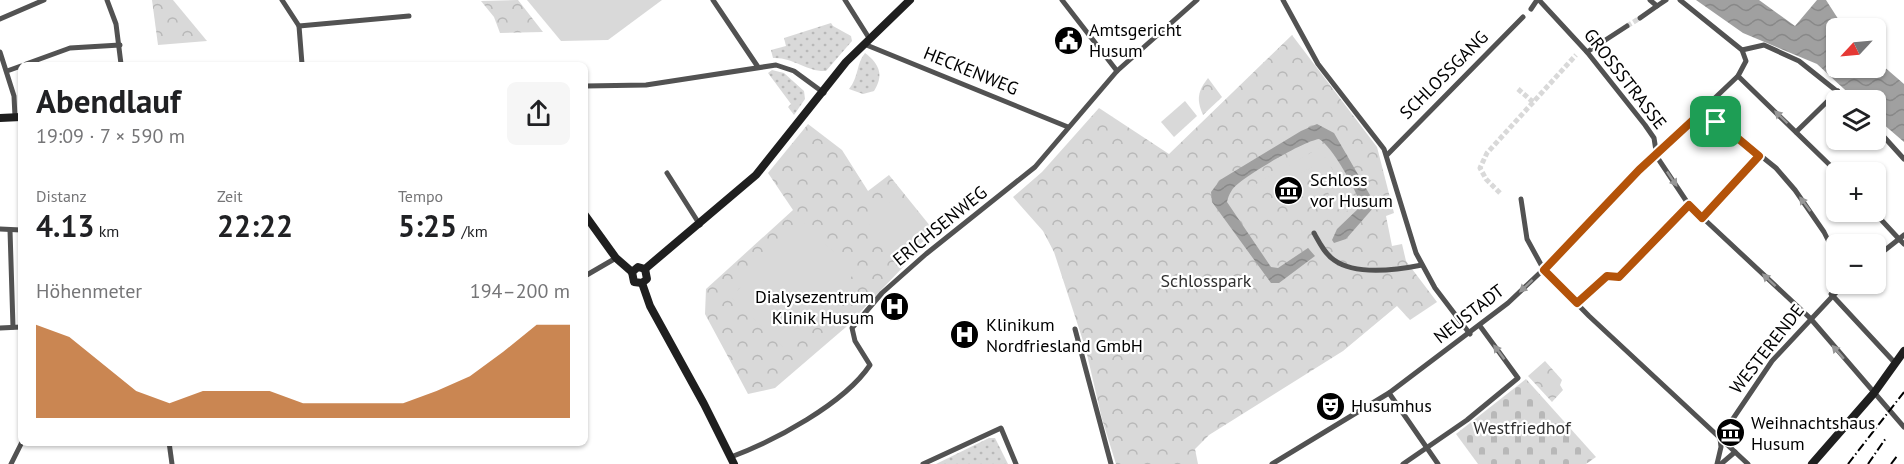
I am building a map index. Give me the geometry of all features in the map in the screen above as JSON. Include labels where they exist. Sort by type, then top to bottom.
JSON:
[{"type":"main road","points":[[645,269],[756,176],[866,41],[910,0]]},
{"type":"main road","points":[[0,118],[18,117]]},
{"type":"main road","points":[[588,219],[616,258],[632,272],[634,282],[642,283]]},
{"type":"main road","points":[[632,272],[638,267],[645,269],[648,275],[642,283]]},
{"type":"main road","points":[[642,283],[650,306],[732,461]]},
{"type":"main road","points":[[1812,464],[1874,393],[1904,351]]},
{"type":"street","points":[[0,19],[44,0]]},
{"type":"street","points":[[107,0],[116,24],[121,62]]},
{"type":"street","points":[[282,0],[299,26],[302,62]]},
{"type":"street","points":[[713,0],[759,67]]},
{"type":"street","points":[[845,0],[866,41]]},
{"type":"street","points":[[1062,0],[1117,71]]},
{"type":"street","name":"ERICHSENWEG","points":[[732,461],[795,425],[860,380],[870,365],[855,341],[852,328],[882,293],[926,254],[1035,167],[1117,71],[1197,0]]},
{"type":"street","points":[[1283,0],[1318,64],[1377,138],[1387,155],[1422,265],[1470,334]]},
{"type":"street","points":[[1532,9],[1538,0]]},
{"type":"street","name":"GROSSSTRASSE","points":[[1538,0],[1587,52],[1654,138],[1657,157],[1689,205],[1810,318],[1904,427]]},
{"type":"street","points":[[1650,0],[1658,6]]},
{"type":"street","points":[[1640,18],[1666,0]]},
{"type":"street","points":[[1680,0],[1742,50],[1746,61],[1738,76],[1828,162]]},
{"type":"street","points":[[299,26],[409,16]]},
{"type":"street","name":"SCHLOSSGANG","points":[[1387,155],[1523,17]]},
{"type":"street","points":[[1587,52],[1627,26]]},
{"type":"street","name":"HECKENWEG","points":[[866,41],[1068,127]]},
{"type":"street","points":[[32,62],[70,48],[120,45]]},
{"type":"street","points":[[1742,50],[1764,45],[1799,61],[1837,90]]},
{"type":"street","points":[[0,51],[18,117]]},
{"type":"street","points":[[588,86],[646,85],[776,65],[788,68],[824,93]]},
{"type":"street","points":[[7,72],[18,67]]},
{"type":"street","name":"NEUSTADT","points":[[1272,464],[1389,393],[1480,326],[1544,270],[1657,153],[1738,76]]},
{"type":"street","points":[[1796,132],[1826,103]]},
{"type":"street","points":[[1704,110],[1776,168],[1818,221],[1826,236]]},
{"type":"street","points":[[1886,139],[1904,159]]},
{"type":"street","points":[[1702,218],[1759,156]]},
{"type":"street","points":[[667,173],[700,225]]},
{"type":"street","points":[[1521,199],[1527,239],[1544,270],[1748,464]]},
{"type":"street","points":[[1577,303],[1607,276],[1619,277],[1689,205]]},
{"type":"street","points":[[1885,222],[1901,237],[1904,244]]},
{"type":"street","points":[[0,229],[18,230]]},
{"type":"street","points":[[10,230],[14,327]]},
{"type":"street","points":[[1314,233],[1331,259],[1347,266],[1397,270],[1422,265]]},
{"type":"street","points":[[1886,249],[1901,237]]},
{"type":"street","points":[[588,274],[616,258]]},
{"type":"street","points":[[1831,294],[1896,364]]},
{"type":"street","name":"WESTERENDE","points":[[1720,438],[1772,361],[1831,294]]},
{"type":"street","points":[[1403,464],[1467,420],[1518,378],[1480,326]]},
{"type":"street","points":[[0,328],[18,327]]},
{"type":"street","points":[[1075,329],[1111,464]]},
{"type":"street","points":[[1389,393],[1438,464]]},
{"type":"street","points":[[923,464],[1001,428],[1016,464]]},
{"type":"street","points":[[1719,464],[1720,438]]},
{"type":"street","points":[[11,464],[20,446]]},
{"type":"street","points":[[170,446],[172,464]]},
{"type":"street","points":[[1719,464],[1735,452]]},
{"type":"green space","points":[[152,0],[173,0],[207,41],[158,45]]},
{"type":"green space","points":[[518,0],[543,32],[500,33],[494,17],[481,1]]},
{"type":"green space","points":[[527,0],[662,0],[608,40],[561,41]]},
{"type":"green space","points":[[831,23],[851,36],[852,41],[826,71],[773,58],[771,50],[786,46],[784,38]]},
{"type":"green space","name":"Schlosspark","points":[[1292,35],[1377,147],[1394,213],[1386,216],[1392,246],[1402,244],[1406,261],[1437,302],[1410,320],[1397,306],[1343,351],[1209,435],[1195,449],[1198,464],[1116,464],[1102,419],[1086,350],[1054,252],[1043,231],[1013,197],[1042,172],[1099,108],[1169,154]]},
{"type":"green space","points":[[865,53],[874,61],[880,75],[874,91],[863,94],[849,89]]},
{"type":"green space","points":[[772,70],[784,73],[804,91],[805,99],[794,115],[788,107],[791,104],[768,73]]},
{"type":"green space","points":[[1208,78],[1222,97],[1203,115],[1199,95]]},
{"type":"green space","points":[[1185,101],[1197,116],[1174,137],[1161,122]]},
{"type":"green space","points":[[808,124],[842,150],[868,191],[889,175],[935,232],[899,261],[904,266],[846,327],[775,388],[748,394],[705,314],[706,289],[793,210],[768,173]]},
{"type":"green space","points":[[1319,148],[1355,205],[1342,215],[1312,167],[1257,198],[1246,190]]},
{"type":"green space","points":[[897,196],[903,204],[908,201],[933,233],[897,260],[866,220]]},
{"type":"green space","points":[[803,222],[855,273],[784,348],[731,297]]},
{"type":"green space","points":[[1545,361],[1562,380],[1560,385],[1563,390],[1552,402],[1528,376]]},
{"type":"green space","name":"Westfriedhof","points":[[1526,379],[1596,457],[1586,464],[1478,464],[1456,434]]},
{"type":"green space","points":[[989,438],[995,438],[1008,464],[936,464]]},
{"type":"water","points":[[1696,0],[1759,0],[1795,26],[1817,0],[1826,0],[1838,18],[1826,18],[1826,72],[1817,64],[1743,33]]},
{"type":"water","points":[[1886,68],[1904,84],[1904,142],[1886,126],[1886,90],[1845,90],[1832,78],[1886,78]]},
{"type":"water","points":[[1317,124],[1334,133],[1374,202],[1374,207],[1346,239],[1334,243],[1332,240],[1337,229],[1361,206],[1343,170],[1330,150],[1319,139],[1291,151],[1246,178],[1233,189],[1227,202],[1271,267],[1278,268],[1308,248],[1315,256],[1279,283],[1271,283],[1212,202],[1211,192],[1220,180],[1301,131]]},
{"type":"tunnel","points":[[1627,26],[1640,18]]},
{"type":"tunnel","points":[[1500,193],[1486,179],[1480,168],[1487,153],[1576,55]]},
{"type":"tunnel","points":[[1518,89],[1533,102]]},
{"type":"railway","points":[[1848,464],[1904,392]]},
{"type":"railway","points":[[1868,464],[1886,438]]},
{"type":"railway","points":[[1891,464],[1897,456]]},
{"type":"place","name":"Amtsgericht Husum","points":[[1068,40]]},
{"type":"place","name":"Schloss vor Husum","points":[[1289,190]]},
{"type":"place","name":"Dialysezentrum Klinik Husum","points":[[895,307]]},
{"type":"place","name":"Klinikum Nordfriesland GmbH","points":[[965,335]]},
{"type":"place","name":"Husumhus","points":[[1330,406]]},
{"type":"place","name":"Weihnachtshaus Husum","points":[[1730,433]]},
{"type":"route","points":[[1704,110],[1716,122],[1759,156],[1702,218],[1689,205],[1619,277],[1607,276],[1577,303],[1544,270],[1581,234],[1652,157],[1704,110]]}]
